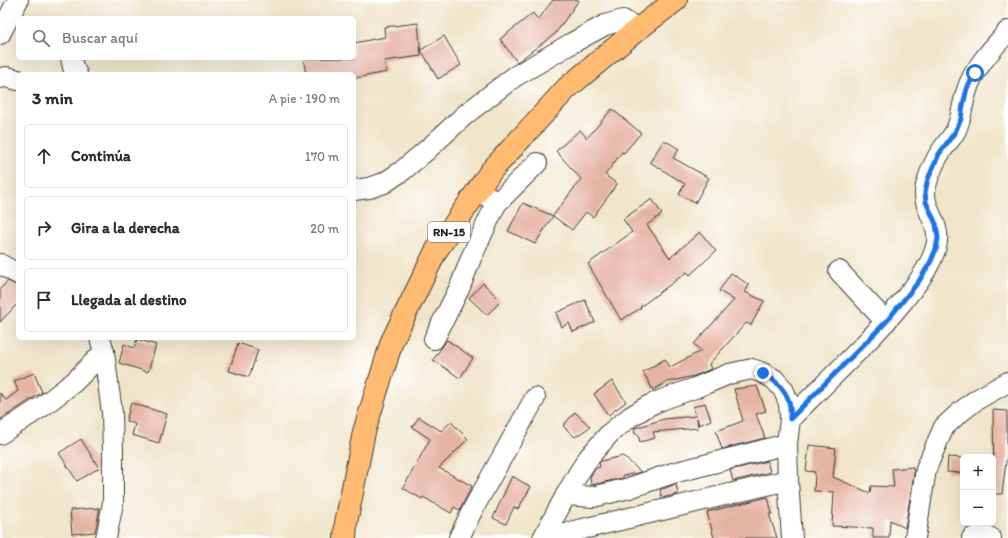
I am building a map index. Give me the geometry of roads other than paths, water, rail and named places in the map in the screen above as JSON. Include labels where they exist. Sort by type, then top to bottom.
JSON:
[{"type":"main road","name":"RN-15","points":[[345,538],[346,523],[364,432],[392,341],[436,251],[491,171],[568,88],[638,29],[676,0]]},
{"type":"street","points":[[0,34],[18,0]]},
{"type":"street","points":[[356,190],[369,188],[384,183],[402,171],[466,114],[514,77],[572,42],[604,25],[623,20],[638,29]]},
{"type":"street","points":[[790,419],[886,322],[919,281],[936,249],[938,238],[936,224],[926,202],[925,192],[928,179],[939,154],[955,132],[961,119],[967,88],[975,73],[985,57],[1008,30]]},
{"type":"street","points":[[71,60],[72,67],[76,72]]},
{"type":"street","points":[[0,78],[6,77],[16,80]]},
{"type":"street","points":[[434,339],[460,287],[471,258],[496,204],[537,163]]},
{"type":"street","points":[[479,189],[496,204]]},
{"type":"street","points":[[0,264],[16,273]]},
{"type":"street","points":[[839,271],[886,322]]},
{"type":"street","points":[[0,434],[43,406],[74,382],[102,345]]},
{"type":"street","points":[[102,345],[112,413],[114,454],[113,503],[106,538]]},
{"type":"street","points":[[544,538],[566,495],[589,457],[610,433],[630,417],[661,400],[729,374],[752,369],[774,379],[783,389],[790,403],[787,444],[792,538]]},
{"type":"street","points":[[916,538],[926,469],[944,428],[958,414],[976,400],[1008,382]]},
{"type":"street","points":[[459,538],[477,502],[535,398]]},
{"type":"street","points":[[566,495],[593,497],[629,488],[674,473],[787,444]]},
{"type":"street","points":[[544,538],[788,480]]},
{"type":"street","points":[[972,538],[984,535],[991,538]]}]
